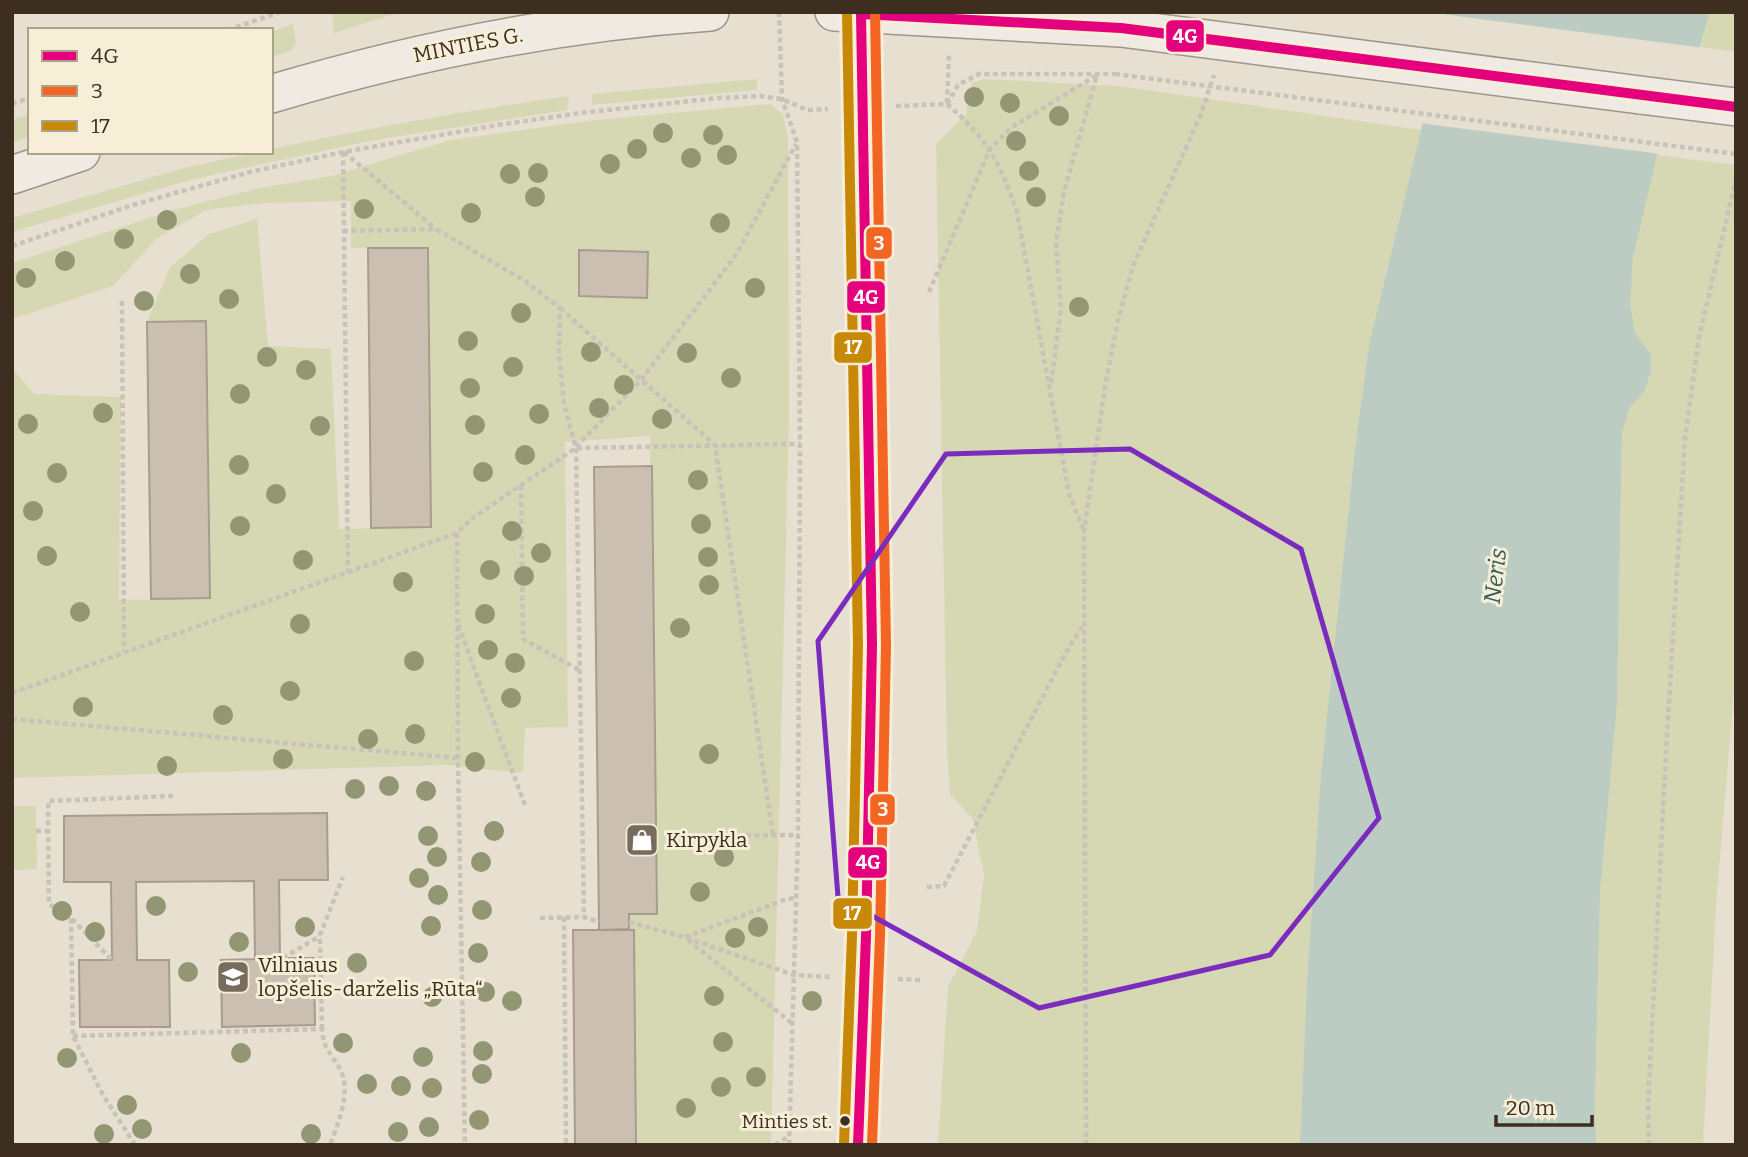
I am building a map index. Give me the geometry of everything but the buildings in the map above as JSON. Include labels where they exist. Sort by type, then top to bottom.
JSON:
[{"type":"main road","name":"MINTIES G.","points":[[273,93],[458,45],[588,24],[710,12]]},
{"type":"main road","points":[[858,1145],[866,936],[872,645],[852,13],[1121,28],[1736,107]]},
{"type":"main road","points":[[12,175],[75,154]]},
{"type":"path","points":[[234,28],[280,12]]},
{"type":"path","points":[[779,12],[782,99],[797,142],[800,444],[798,835],[789,1145]]},
{"type":"path","points":[[950,18],[947,104],[990,149],[1006,179],[1017,212],[1069,494],[1084,531]]},
{"type":"path","points":[[1086,1145],[1084,531],[1105,387],[1117,324],[1133,266],[1200,114],[1215,72]]},
{"type":"path","points":[[947,104],[958,85],[979,74],[1115,74],[1736,155]]},
{"type":"path","points":[[929,292],[990,149],[1012,127],[1097,75]]},
{"type":"path","points":[[1050,386],[1061,309],[1056,243],[1064,191],[1097,75]]},
{"type":"path","points":[[12,246],[146,201],[250,172],[343,152],[580,113],[718,98],[761,96],[782,99]]},
{"type":"path","points":[[12,693],[457,533],[471,519],[576,448],[641,380],[736,255],[797,142]]},
{"type":"path","points":[[343,152],[436,229],[525,281],[560,307],[715,445],[773,835]]},
{"type":"path","points":[[343,152],[348,573]]},
{"type":"path","points":[[1649,1145],[1648,1106],[1666,752],[1685,438],[1699,337],[1736,179]]},
{"type":"path","points":[[343,231],[436,229]]},
{"type":"path","points":[[122,301],[124,652]]},
{"type":"path","points":[[560,307],[559,354],[564,404],[576,448],[584,917]]},
{"type":"path","points":[[576,448],[800,444]]},
{"type":"path","points":[[521,485],[523,639],[580,670]]},
{"type":"path","points":[[457,533],[465,1145]]},
{"type":"path","points":[[457,622],[526,808]]},
{"type":"path","points":[[927,887],[944,886],[1065,654],[1083,625]]},
{"type":"path","points":[[12,719],[458,758]]},
{"type":"path","points":[[112,960],[71,918],[49,904],[48,801],[173,796]]},
{"type":"path","points":[[36,831],[48,831]]},
{"type":"path","points":[[678,836],[798,835]]},
{"type":"path","points":[[330,1145],[345,1107],[342,1072],[323,1045],[320,935],[343,877]]},
{"type":"path","points":[[684,937],[787,899],[797,898]]},
{"type":"path","points":[[564,917],[566,1145]]},
{"type":"path","points":[[540,918],[584,917],[599,922]]},
{"type":"path","points":[[71,918],[73,1036],[103,1095],[135,1145]]},
{"type":"path","points":[[629,922],[684,937],[794,975]]},
{"type":"path","points":[[284,958],[320,935]]},
{"type":"path","points":[[684,937],[793,1025]]},
{"type":"path","points":[[564,962],[573,962]]},
{"type":"path","points":[[73,1036],[322,1029]]},
{"type":"path","points":[[565,1030],[574,1029]]},
{"type":"path","points":[[566,1098],[575,1098]]},
{"type":"path","points":[[775,1145],[789,1138]]},
{"type":"highlighted area","points":[[1130,449],[1301,549],[1379,818],[1270,955],[1039,1008],[838,897],[818,641],[946,454]]},
{"type":"green space","points":[[332,12],[401,12],[334,33]]},
{"type":"green space","points":[[1710,12],[1736,12],[1736,52],[1701,47]]},
{"type":"green space","points":[[293,24],[296,42],[292,50],[273,56],[273,31]]},
{"type":"green space","points":[[757,79],[757,90],[592,105],[592,94]]},
{"type":"green space","points":[[984,79],[1119,86],[1421,130],[1369,345],[1355,448],[1321,773],[1307,980],[1300,1145],[938,1145],[948,987],[977,931],[984,876],[973,819],[950,794],[947,752],[936,144],[967,113],[972,83]]},
{"type":"green space","points":[[569,96],[567,110],[369,141],[190,180],[12,232],[12,218],[184,168],[248,154],[273,154],[273,149],[494,107]]},
{"type":"green space","points":[[770,104],[783,114],[788,139],[789,417],[771,1145],[636,1145],[634,930],[629,929],[629,914],[656,914],[650,436],[565,442],[568,727],[525,728],[523,773],[447,765],[12,778],[12,368],[34,394],[121,397],[119,600],[210,598],[206,322],[147,322],[170,267],[209,234],[257,219],[268,346],[331,349],[339,529],[431,527],[428,248],[351,248],[351,201],[265,203],[206,210],[156,239],[113,286],[12,319],[12,263],[174,210],[260,188],[332,176],[450,140],[597,120]],"holes":[[[580,251],[647,252],[646,298],[579,296]]]},
{"type":"green space","points":[[28,115],[28,138],[12,143],[12,120]]},
{"type":"green space","points":[[1657,155],[1736,165],[1736,666],[1717,892],[1703,1145],[1596,1145],[1600,893],[1617,705],[1622,433],[1630,407],[1644,392],[1651,355],[1635,333],[1630,293],[1636,244]]},
{"type":"green space","points":[[12,806],[36,806],[37,869],[12,870]]},
{"type":"water","name":"Neris","points":[[1445,12],[1710,12],[1700,47],[1657,155],[1633,257],[1630,305],[1635,333],[1651,355],[1651,371],[1644,392],[1630,407],[1622,433],[1617,705],[1600,893],[1596,1145],[1300,1145],[1307,980],[1321,773],[1355,448],[1369,345],[1421,130]]},
{"type":"pier","points":[[1441,14],[1704,48],[1661,154],[1419,123]]},
{"type":"transit line","name":"17","points":[[844,1144],[852,936],[858,645],[847,12]]},
{"type":"transit line","name":"3","points":[[872,1145],[880,936],[886,645],[875,12]]},
{"type":"transit line","name":"4G","points":[[861,14],[1121,28],[1736,107]]},
{"type":"transit line","name":"4G","points":[[858,1145],[866,936],[872,645],[861,14]]},
{"type":"place","name":"Kirpykla","points":[[642,840]]},
{"type":"place","name":"Vilniaus lopšelis-darželis „Rūta“","points":[[233,977]]},
{"type":"place","name":"Minties st.","points":[[845,1121]]}]
